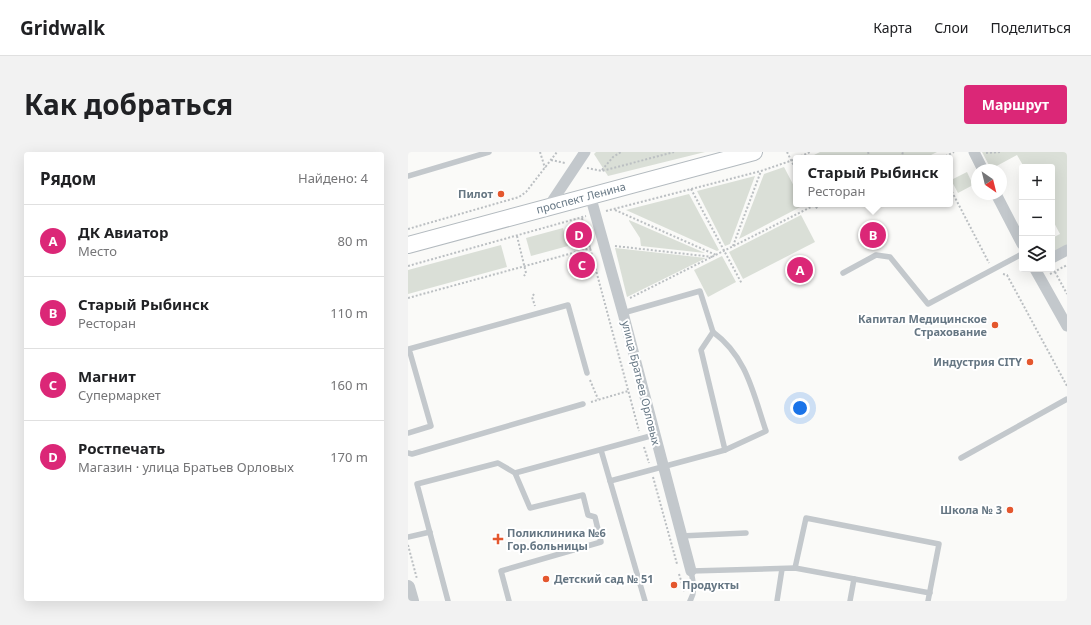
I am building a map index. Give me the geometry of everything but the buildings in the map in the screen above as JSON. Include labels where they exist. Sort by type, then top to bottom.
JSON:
[{"type":"main road","name":"проспект Ленина","points":[[408,245],[754,152]]},
{"type":"street","points":[[549,206],[585,152]]},
{"type":"street","points":[[974,152],[980,164]]},
{"type":"street","name":"улица Братьев Орловых","points":[[590,196],[622,308],[662,468],[691,571]]},
{"type":"street","points":[[999,200],[1019,238]]},
{"type":"street","points":[[1055,256],[1067,250]]},
{"type":"street","points":[[1038,274],[1067,326]]},
{"type":"street","points":[[412,601],[413,583]]},
{"type":"lane","points":[[408,176],[488,152]]},
{"type":"lane","points":[[843,273],[876,255],[890,257],[928,304],[1019,256]]},
{"type":"lane","points":[[610,481],[725,450],[766,431],[741,362],[726,342],[713,332],[700,291],[622,308]]},
{"type":"lane","points":[[408,433],[431,426],[409,349],[568,305],[587,373]]},
{"type":"lane","points":[[713,332],[701,350],[725,450]]},
{"type":"lane","points":[[961,458],[1067,399]]},
{"type":"lane","points":[[408,453],[412,454],[584,404]]},
{"type":"lane","points":[[515,473],[654,435]]},
{"type":"lane","points":[[601,450],[646,601]]},
{"type":"lane","points":[[448,601],[417,484],[498,463],[515,473],[530,508],[583,495],[588,515],[595,518],[601,542],[501,571],[509,601]]},
{"type":"lane","points":[[795,568],[806,518],[939,544],[928,601]]},
{"type":"lane","points":[[408,537],[430,532]]},
{"type":"lane","points":[[681,536],[746,533]]},
{"type":"lane","points":[[690,601],[693,595],[694,585],[691,571],[795,568],[930,593]]},
{"type":"lane","points":[[777,601],[782,569]]},
{"type":"lane","points":[[850,601],[854,579]]},
{"type":"path","points":[[540,152],[545,168]]},
{"type":"path","points":[[408,228],[512,200],[526,192],[557,152]]},
{"type":"path","points":[[602,171],[617,152]]},
{"type":"path","points":[[613,157],[621,152]]},
{"type":"path","points":[[551,160],[602,171],[674,152]]},
{"type":"path","points":[[787,152],[793,164]]},
{"type":"path","points":[[983,152],[997,154],[1000,152]]},
{"type":"path","points":[[733,247],[761,171]]},
{"type":"path","points":[[691,189],[742,284]]},
{"type":"path","points":[[953,194],[993,270],[1007,275],[1067,386]]},
{"type":"path","points":[[622,308],[724,251],[809,207]]},
{"type":"path","points":[[613,209],[715,256]]},
{"type":"path","points":[[582,218],[628,391],[685,593]]},
{"type":"path","points":[[517,236],[527,274],[524,276]]},
{"type":"path","points":[[408,298],[604,244],[715,256]]},
{"type":"path","points":[[1038,274],[1055,272],[1067,265]]},
{"type":"path","points":[[1055,272],[1067,294]]},
{"type":"path","points":[[534,294],[531,296],[536,313]]},
{"type":"path","points":[[587,373],[598,399]]},
{"type":"path","points":[[584,404],[628,391]]},
{"type":"path","points":[[408,545],[413,583]]},
{"type":"shaded area","points":[[596,152],[705,152],[608,176],[594,154]]},
{"type":"shaded area","points":[[820,152],[937,152],[931,155],[814,155]]},
{"type":"shaded area","points":[[982,152],[1067,152],[1067,245],[1055,251],[1055,236],[1060,234],[1055,225],[1055,164],[1022,164],[1017,155],[1000,164],[988,164]]},
{"type":"shaded area","points":[[784,167],[793,184],[793,207],[800,207],[739,239],[764,174]]},
{"type":"shaded area","points":[[967,172],[971,181],[971,186],[958,193],[953,184],[953,179]]},
{"type":"shaded area","points":[[755,176],[730,244],[725,246],[697,191]]},
{"type":"shaded area","points":[[689,194],[719,250],[717,251],[626,210]]},
{"type":"shaded area","points":[[801,215],[815,242],[743,279],[729,252]]},
{"type":"shaded area","points":[[629,221],[705,253],[641,246],[640,238]]},
{"type":"shaded area","points":[[563,228],[568,246],[531,256],[526,238]]},
{"type":"shaded area","points":[[501,245],[507,267],[408,294],[408,270]]},
{"type":"shaded area","points":[[615,248],[706,258],[627,297]]},
{"type":"shaded area","points":[[722,256],[736,282],[708,297],[694,270]]},
{"type":"place","name":"Пилот","points":[[501,194]]},
{"type":"place","name":"Ростпечать","points":[[579,235]]},
{"type":"place","name":"Старый Рыбинск","points":[[873,235]]},
{"type":"place","name":"Магнит","points":[[582,265]]},
{"type":"place","name":"ДК Авиатор","points":[[800,270]]},
{"type":"place","name":"Капитал Медицинское Страхование","points":[[995,325]]},
{"type":"place","name":"Индустрия CITY","points":[[1030,362]]},
{"type":"place","name":"Школа № 3","points":[[1010,510]]},
{"type":"place","name":"Поликлиника №6 Гор.больницы","points":[[498,539]]},
{"type":"place","name":"Детский сад № 51","points":[[546,579]]},
{"type":"place","name":"Продукты","points":[[674,585]]}]
